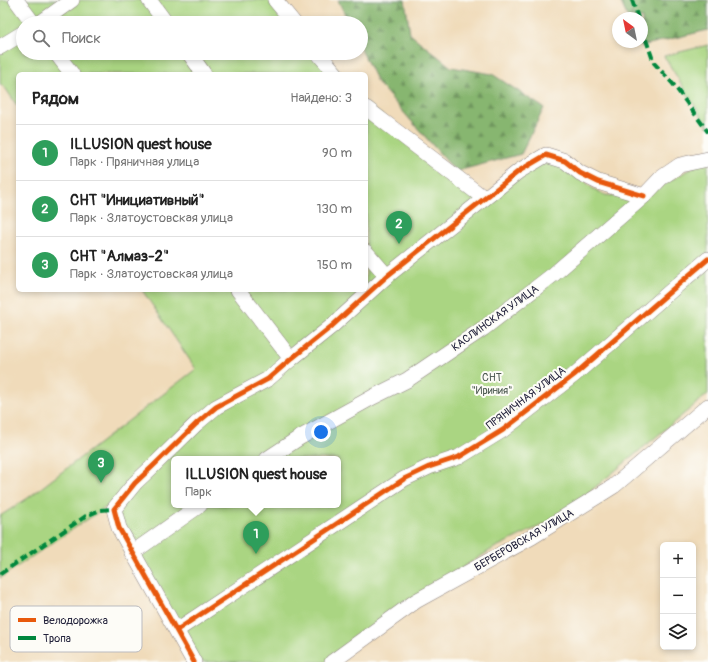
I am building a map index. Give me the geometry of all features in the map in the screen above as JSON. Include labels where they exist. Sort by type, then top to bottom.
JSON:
[{"type":"street","points":[[16,0],[28,16]]},
{"type":"street","points":[[50,16],[72,0]]},
{"type":"street","points":[[149,0],[161,16]]},
{"type":"street","points":[[275,0],[288,16]]},
{"type":"street","points":[[0,47],[16,37]]},
{"type":"street","points":[[61,60],[70,72]]},
{"type":"street","points":[[194,60],[203,72]]},
{"type":"street","points":[[324,60],[334,72]]},
{"type":"street","points":[[368,110],[484,198]]},
{"type":"street","points":[[194,662],[119,528],[114,509],[135,483],[196,424],[216,407],[268,378],[332,326],[387,276],[519,171],[546,156],[565,161],[580,173],[598,182],[644,196]]},
{"type":"street","name":"КАСЛИНСКАЯ УЛИЦА","points":[[272,456],[305,434],[407,380],[484,328],[554,274],[644,196],[661,178],[680,165],[708,159]]},
{"type":"street","points":[[368,254],[387,276]]},
{"type":"street","name":"ПРЯНИЧНАЯ УЛИЦА","points":[[177,630],[404,479],[429,467],[458,457],[503,430],[574,375],[672,288],[708,259]]},
{"type":"street","points":[[240,292],[290,359]]},
{"type":"street","name":"БЕРБЕРОВСКАЯ УЛИЦА","points":[[332,662],[416,601],[532,537],[614,486],[708,406]]},
{"type":"street","points":[[132,553],[196,508]]},
{"type":"green space","points":[[0,0],[281,0],[294,16],[16,16],[16,60],[330,60],[339,72],[16,72],[16,104],[6,89],[0,84]]},
{"type":"green space","points":[[338,0],[405,0],[410,34],[451,67],[492,74],[544,108],[521,154],[461,170],[458,174],[377,82],[366,60],[368,60],[368,16],[346,16]]},
{"type":"green space","points":[[620,0],[708,0],[708,30],[648,44],[648,12],[625,12]]},
{"type":"green space","points":[[708,45],[708,127],[664,56]]},
{"type":"green space","name":"СНТ \"Ириния\"","points":[[368,105],[489,198],[548,158],[563,159],[592,188],[605,195],[633,198],[658,188],[705,160],[708,161],[708,394],[559,517],[494,548],[398,608],[326,662],[193,662],[119,525],[106,507],[0,578],[0,516],[28,498],[196,369],[143,292],[368,292]]},
{"type":"marked path","points":[[632,0],[636,12]]},
{"type":"marked path","points":[[648,46],[654,63],[673,84],[708,132]]},
{"type":"marked path","points":[[0,574],[86,516],[100,510],[114,509]]},
{"type":"cycle path","points":[[194,662],[119,528],[114,509],[135,483],[196,424],[216,407],[268,379],[332,326],[387,276],[519,171],[546,155],[565,161],[580,173],[598,182],[644,196]]},
{"type":"cycle path","points":[[177,630],[404,479],[429,467],[459,457],[503,430],[574,375],[708,259]]},
{"type":"place","name":"СНТ \"Инициативный\"","points":[[399,244]]},
{"type":"place","name":"СНТ \"Алмаз-2\"","points":[[101,483]]},
{"type":"place","name":"ILLUSION quest house","points":[[256,554]]}]
